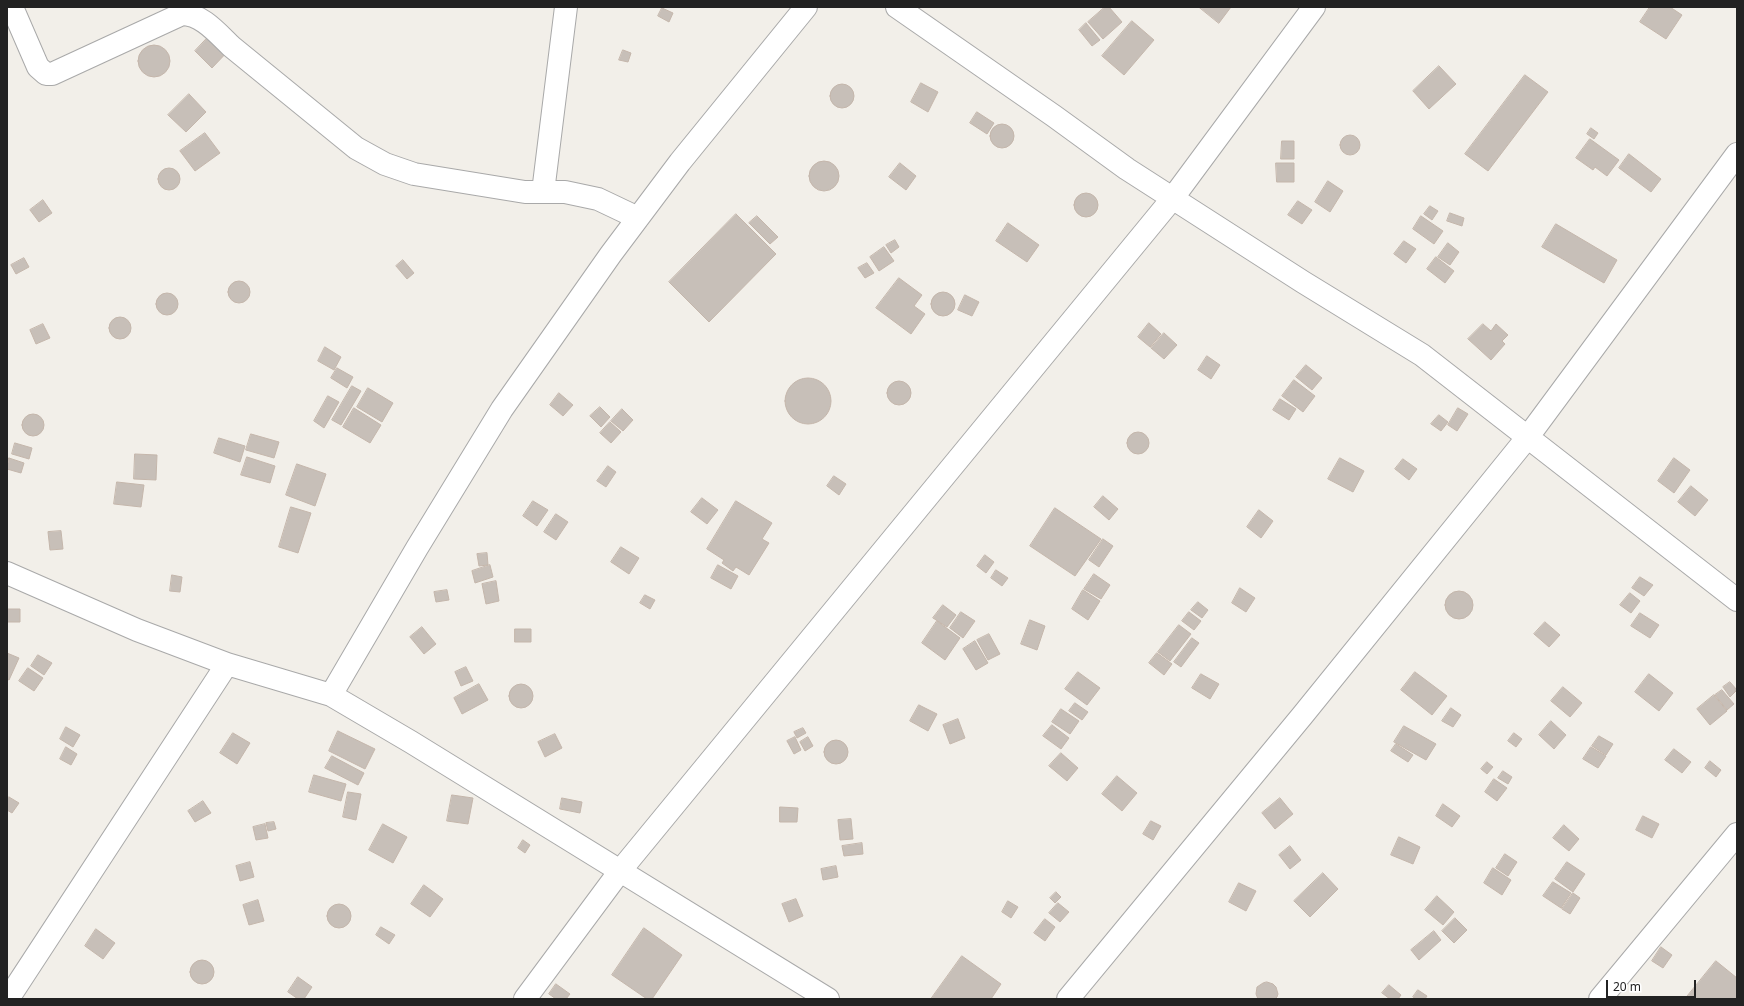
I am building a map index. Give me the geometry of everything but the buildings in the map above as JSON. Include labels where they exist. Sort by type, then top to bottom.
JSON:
[{"type":"street","points":[[12,7],[38,67],[46,74],[52,74],[182,14],[189,14],[197,17],[214,30],[232,47],[356,148],[385,164],[414,174],[525,192],[565,192],[598,199],[638,218]]},
{"type":"street","points":[[542,192],[566,7]]},
{"type":"street","points":[[331,695],[417,548],[502,409],[611,254],[680,162],[806,7]]},
{"type":"street","points":[[897,7],[1172,199],[1422,355],[1737,600]]},
{"type":"street","points":[[525,999],[620,871],[1172,199],[1314,7]]},
{"type":"street","points":[[1068,999],[1307,710],[1527,438],[1737,154]]},
{"type":"street","points":[[7,573],[137,630],[227,664],[331,695],[411,742],[828,999]]},
{"type":"street","points":[[8,999],[227,664]]},
{"type":"street","points":[[1600,999],[1737,834]]}]
